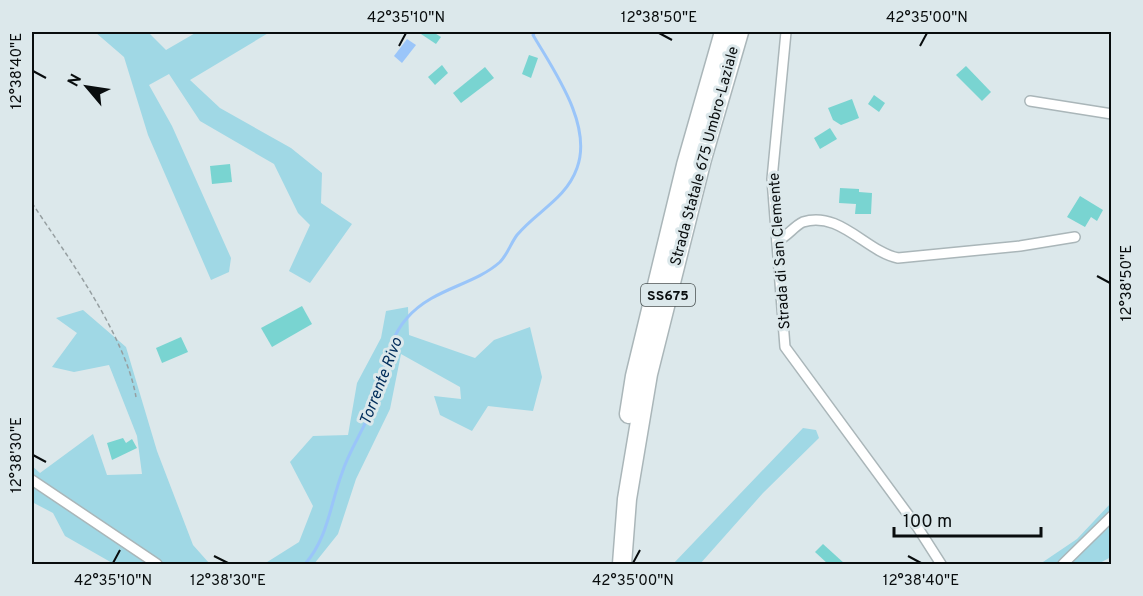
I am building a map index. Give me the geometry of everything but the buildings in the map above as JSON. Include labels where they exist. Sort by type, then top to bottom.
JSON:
[{"type":"highway","name":"Strada Statale 675 Umbro-Laziale","points":[[610,564],[617,494],[635,376],[686,165],[724,32]]},
{"type":"highway","name":"Strada Statale 675 Umbro-Laziale","points":[[622,564],[627,499],[648,374],[702,159],[739,32]]},
{"type":"street","name":"Strada di San Clemente","points":[[786,32],[772,178],[785,347],[918,528],[941,564]]},
{"type":"street","points":[[1030,101],[1112,114]]},
{"type":"street","points":[[777,241],[801,223],[812,221],[828,222],[848,230],[887,256],[898,258],[1020,246],[1075,237]]},
{"type":"street","points":[[32,480],[157,564]]},
{"type":"street","points":[[1063,564],[1112,516]]},
{"type":"path","points":[[32,203],[78,270],[124,355],[136,397]]},
{"type":"shaded area","points":[[95,32],[148,32],[166,50],[197,32],[270,32],[190,80],[220,108],[291,148],[322,173],[321,203],[352,224],[310,283],[289,271],[310,225],[298,213],[274,164],[200,121],[169,74],[149,85],[172,126],[231,258],[229,272],[211,280],[148,135],[124,57]]},
{"type":"shaded area","points":[[407,39],[416,45],[402,63],[394,56]]},
{"type":"shaded area","points":[[408,307],[409,335],[475,358],[494,340],[530,327],[542,377],[533,411],[488,406],[472,431],[440,415],[434,396],[461,399],[460,387],[401,354],[390,409],[356,479],[338,534],[314,564],[264,564],[299,542],[313,506],[290,462],[313,436],[348,435],[357,383],[381,338],[386,311]]},
{"type":"shaded area","points":[[83,310],[126,347],[157,451],[193,545],[209,563],[226,564],[114,564],[65,536],[53,513],[32,502],[32,466],[40,473],[93,434],[107,475],[142,474],[137,436],[109,365],[74,372],[52,367],[77,333],[56,318]]},
{"type":"shaded area","points":[[803,428],[816,430],[819,438],[763,493],[700,564],[673,564]]},
{"type":"shaded area","points":[[1111,503],[1111,557],[1098,564],[1040,564],[1077,539]]},
{"type":"waterway","name":"Torrente Rivo","points":[[305,564],[324,532],[345,464],[371,411],[386,358],[400,327],[417,308],[429,300],[478,277],[500,262],[517,235],[566,188],[577,168],[581,151],[576,117],[569,99],[533,35],[535,32]]}]
